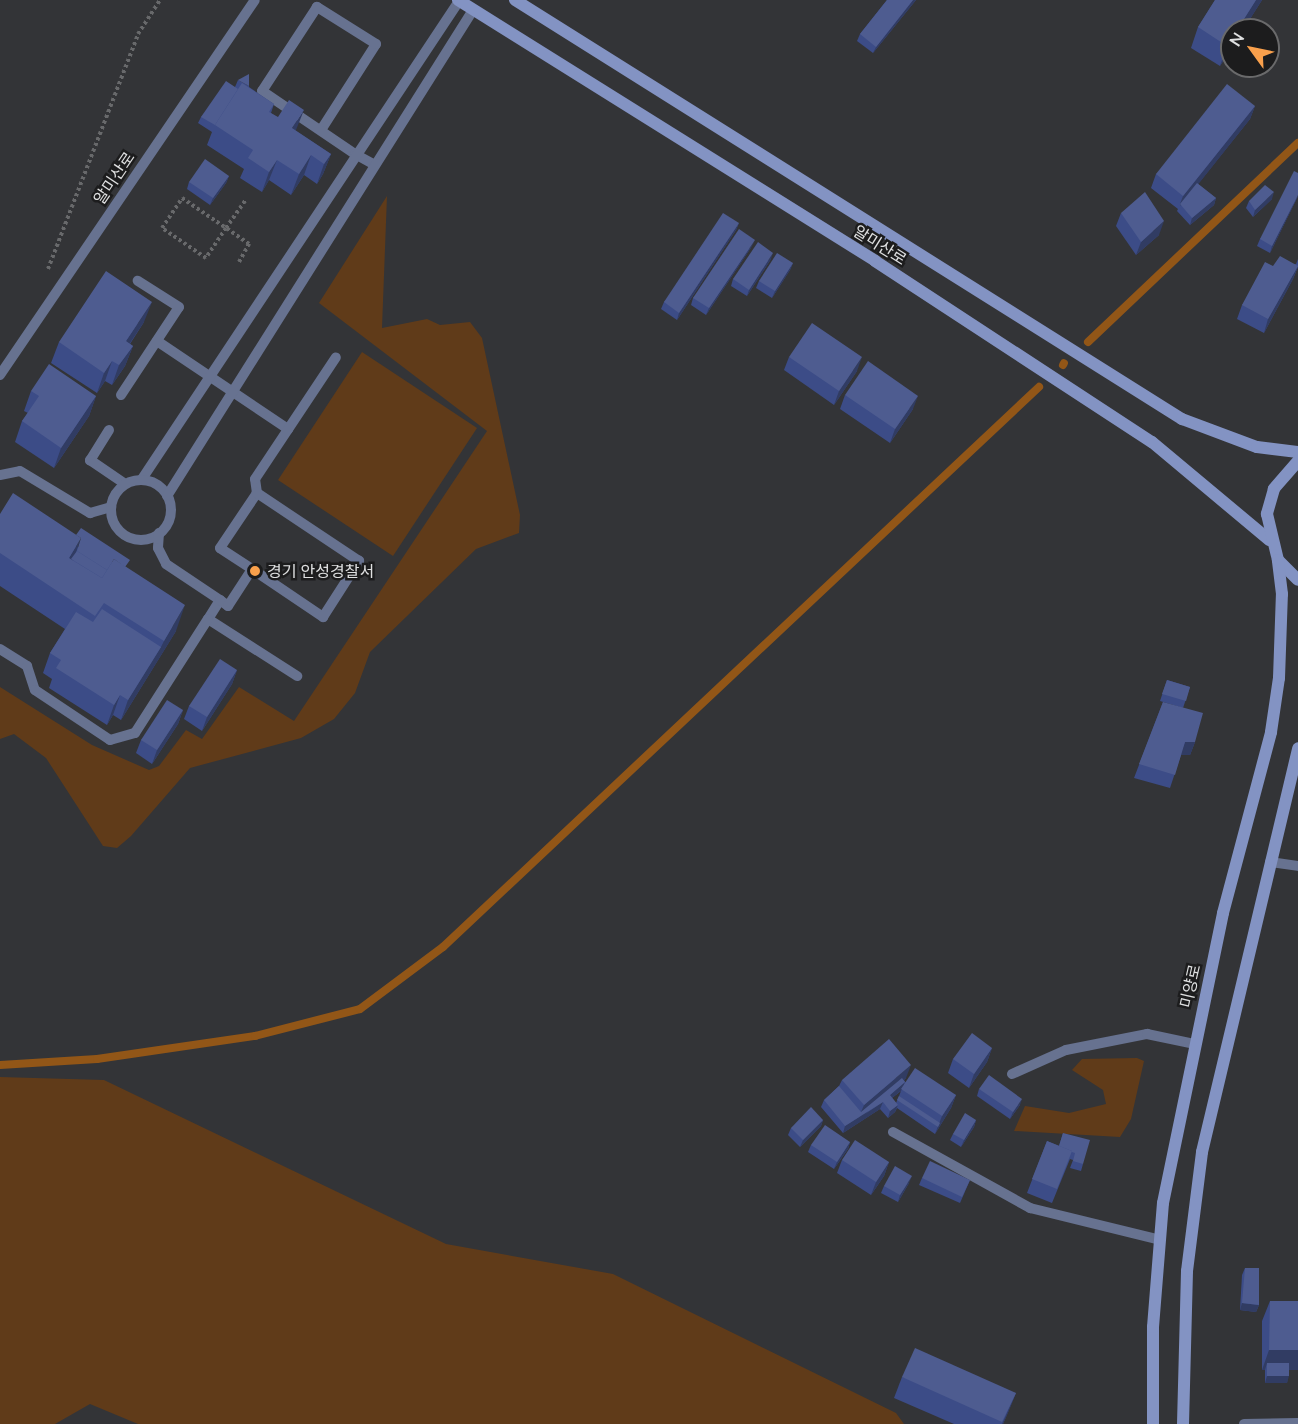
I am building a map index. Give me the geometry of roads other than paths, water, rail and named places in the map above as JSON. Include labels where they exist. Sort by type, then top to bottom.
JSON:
[{"type":"main road","name":"알미산로","points":[[458,0],[875,261],[1152,442],[1269,540]]},
{"type":"main road","name":"알미산로","points":[[515,0],[1182,419],[1257,447],[1298,452]]},
{"type":"main road","points":[[1298,460],[1274,489],[1267,514],[1269,540],[1278,560],[1298,580]]},
{"type":"main road","name":"미양로","points":[[1153,1424],[1160,1240],[1194,1044],[1270,732],[1282,615],[1278,560]]},
{"type":"main road","points":[[1184,1424],[1187,1271],[1202,1152],[1298,748]]},
{"type":"lane","name":"알미산로","points":[[0,375],[255,0]]},
{"type":"lane","points":[[159,533],[130,538],[114,525],[111,507],[124,484],[142,479],[207,375],[458,0]]},
{"type":"lane","points":[[321,130],[376,44],[317,8],[262,91],[355,153],[373,164]]},
{"type":"lane","points":[[252,570],[228,606],[166,564],[158,548],[159,533],[170,516],[167,496],[235,395],[373,164],[473,10]]},
{"type":"lane","points":[[121,395],[179,307],[138,281]]},
{"type":"lane","points":[[157,341],[288,429]]},
{"type":"lane","points":[[257,493],[359,561],[323,617],[220,548],[257,493],[255,479],[336,357]]},
{"type":"lane","points":[[109,430],[90,460],[124,484]]},
{"type":"lane","points":[[0,476],[20,471],[90,513],[111,507]]},
{"type":"lane","points":[[142,479],[167,496]]},
{"type":"lane","points":[[0,649],[27,666],[35,690],[110,740],[135,733],[220,600]]},
{"type":"lane","points":[[208,619],[297,676]]},
{"type":"lane","points":[[1270,862],[1298,866]]},
{"type":"lane","points":[[1012,1074],[1066,1050],[1147,1034],[1194,1044]]},
{"type":"lane","points":[[893,1132],[1029,1208],[1160,1240]]},
{"type":"lane","points":[[1244,1424],[1298,1423]]},
{"type":"waterway","points":[[1088,342],[1298,143]]},
{"type":"waterway","points":[[0,1065],[97,1059],[255,1036],[360,1009],[443,947],[1039,387]]},
{"type":"place","name":"경기 안성경찰서","points":[[255,571]]}]
